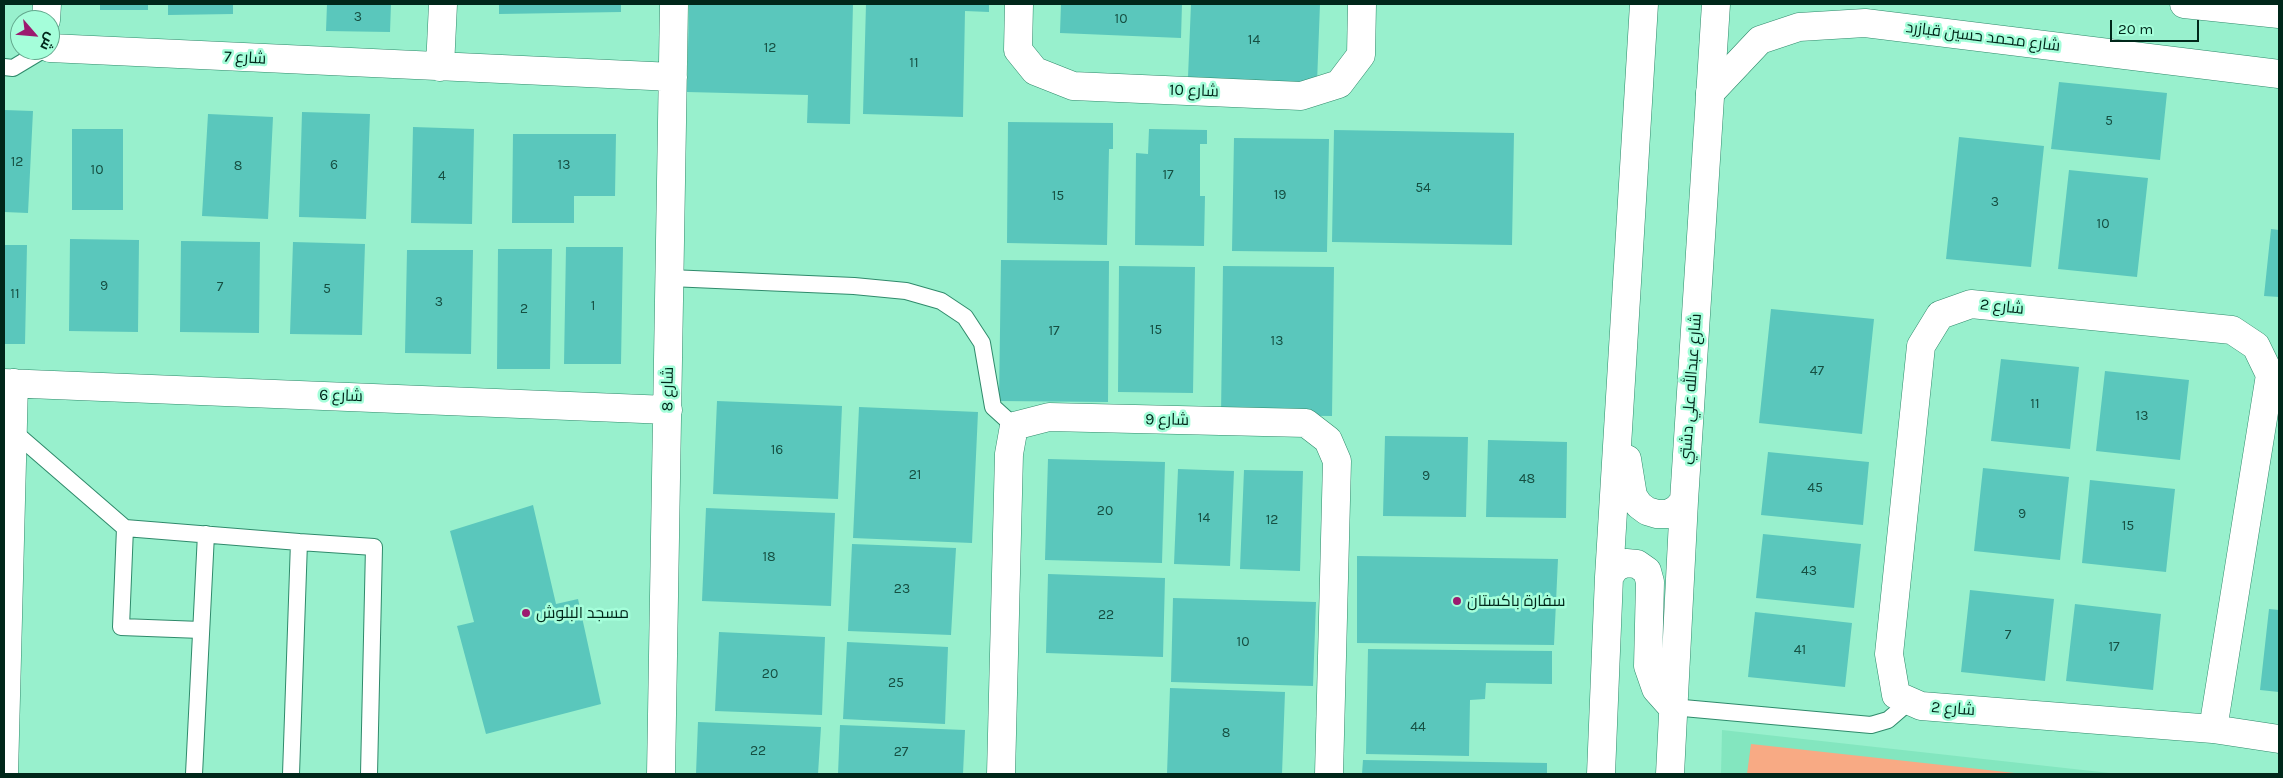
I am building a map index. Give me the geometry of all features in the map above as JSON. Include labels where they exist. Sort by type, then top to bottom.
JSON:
[{"type":"street","points":[[440,68],[443,4]]},
{"type":"street","name":"شارع 8","points":[[660,774],[674,4]]},
{"type":"street","name":"شارع 10","points":[[1019,4],[1018,50],[1035,70],[1073,86],[1301,96],[1339,84],[1361,55],[1362,4]]},
{"type":"street","points":[[1601,774],[1609,577],[1644,4]]},
{"type":"street","name":"شارع عبدالله علي دشتي","points":[[1670,774],[1684,501],[1716,4]]},
{"type":"street","points":[[2184,4],[2279,14]]},
{"type":"street","name":"شارع محمد حسين قبازرد","points":[[1710,93],[1760,40],[1799,27],[1859,13],[2279,74]]},
{"type":"street","name":"شارع 7","points":[[60,49],[440,68],[673,77]]},
{"type":"street","name":"شارع 2","points":[[2213,729],[2270,375],[2256,346],[2232,330],[1971,304],[1940,315],[1921,346],[1889,654],[1896,695],[1921,706],[2213,729],[2279,739]]},
{"type":"street","name":"شارع 6","points":[[4,774],[13,431],[9,383],[668,410]]},
{"type":"street","points":[[1620,400],[1633,496],[1639,505],[1647,511],[1657,514],[1668,514],[1677,509],[1684,501]]},
{"type":"street","name":"شارع 9","points":[[1014,426],[1049,417],[1306,423],[1328,440],[1337,461],[1329,774]]},
{"type":"street","points":[[1000,774],[1009,454],[1014,426]]},
{"type":"street","points":[[1609,577],[1616,568],[1626,563],[1637,564],[1646,572],[1650,582],[1648,666],[1656,689],[1672,707]]},
{"type":"lane","points":[[4,68],[13,68],[26,60]]},
{"type":"lane","points":[[670,278],[854,286],[906,291],[941,301],[965,317],[982,342],[993,407],[1014,426]]},
{"type":"lane","points":[[13,431],[125,528],[374,547],[369,774]]},
{"type":"lane","points":[[125,528],[120,627],[201,630]]},
{"type":"lane","points":[[194,774],[206,534]]},
{"type":"lane","points":[[291,774],[299,542]]},
{"type":"lane","points":[[1672,707],[1870,725],[1888,720],[1910,701]]},
{"type":"shaded area","points":[[1722,730],[2119,774],[1721,774]]},
{"type":"shaded area","points":[[1751,744],[2024,774],[1747,774]]},
{"type":"building","points":[[100,4],[148,4],[148,10],[100,10]]},
{"type":"building","points":[[168,4],[233,4],[233,14],[168,15]]},
{"type":"building","points":[[327,4],[391,4],[390,32],[326,31]]},
{"type":"building","points":[[499,4],[621,4],[621,12],[499,14]]},
{"type":"building","points":[[689,4],[853,4],[850,124],[807,123],[808,95],[687,92]]},
{"type":"building","points":[[866,4],[989,4],[989,12],[965,11],[963,117],[863,114]]},
{"type":"building","points":[[1061,4],[1182,4],[1181,38],[1060,33]]},
{"type":"building","points":[[1191,4],[1320,4],[1317,83],[1188,77]]},
{"type":"building","points":[[2059,82],[2167,93],[2160,160],[2051,149]]},
{"type":"building","points":[[4,110],[33,111],[28,213],[4,212]]},
{"type":"building","points":[[302,112],[370,114],[366,219],[299,217]]},
{"type":"building","points":[[208,114],[273,117],[268,219],[202,216]]},
{"type":"building","points":[[1008,122],[1113,123],[1113,149],[1109,149],[1107,245],[1007,243]]},
{"type":"building","points":[[413,127],[474,129],[472,224],[411,223]]},
{"type":"building","points":[[72,129],[123,129],[123,210],[72,210]]},
{"type":"building","points":[[1149,129],[1207,130],[1207,144],[1200,144],[1200,196],[1205,196],[1204,246],[1135,245],[1136,153],[1148,154]]},
{"type":"building","points":[[1334,130],[1514,133],[1512,245],[1332,242]]},
{"type":"building","points":[[513,134],[616,134],[615,196],[574,196],[574,223],[512,223]]},
{"type":"building","points":[[1959,137],[2044,146],[2031,267],[1946,259]]},
{"type":"building","points":[[1234,138],[1329,139],[1327,252],[1232,251]]},
{"type":"building","points":[[2069,170],[2148,178],[2137,277],[2058,269]]},
{"type":"building","points":[[2271,229],[2279,230],[2279,297],[2264,296]]},
{"type":"building","points":[[70,239],[139,240],[138,332],[69,331]]},
{"type":"building","points":[[181,241],[260,242],[259,333],[180,332]]},
{"type":"building","points":[[293,242],[365,244],[362,335],[290,334]]},
{"type":"building","points":[[4,245],[27,245],[25,344],[4,344]]},
{"type":"building","points":[[566,247],[623,247],[621,364],[564,364]]},
{"type":"building","points":[[498,249],[552,249],[550,369],[497,369]]},
{"type":"building","points":[[407,250],[473,250],[471,354],[405,353]]},
{"type":"building","points":[[1001,260],[1109,261],[1108,402],[999,401]]},
{"type":"building","points":[[1119,266],[1195,267],[1193,393],[1118,392]]},
{"type":"building","points":[[1223,266],[1334,267],[1332,416],[1221,415]]},
{"type":"building","points":[[1771,309],[1874,319],[1862,434],[1759,423]]},
{"type":"building","points":[[2001,359],[2079,367],[2070,449],[1991,441]]},
{"type":"building","points":[[2105,371],[2189,380],[2180,460],[2096,451]]},
{"type":"building","points":[[717,401],[842,406],[838,499],[713,494]]},
{"type":"building","points":[[859,407],[978,412],[972,543],[853,538]]},
{"type":"building","points":[[1385,436],[1468,437],[1466,517],[1383,516]]},
{"type":"building","points":[[1488,440],[1567,442],[1566,518],[1486,517]]},
{"type":"building","points":[[1768,452],[1869,462],[1863,525],[1761,515]]},
{"type":"building","points":[[1048,459],[1165,462],[1162,563],[1045,560]]},
{"type":"building","points":[[1983,468],[2069,477],[2060,560],[1974,551]]},
{"type":"building","points":[[1178,469],[1234,471],[1230,566],[1174,564]]},
{"type":"building","points":[[1244,470],[1303,471],[1300,571],[1240,569]]},
{"type":"building","points":[[2090,480],[2175,489],[2166,572],[2082,563]]},
{"type":"building","name":"مسجد البلوش","points":[[533,505],[556,604],[578,599],[601,704],[486,734],[457,626],[474,622],[450,531]]},
{"type":"building","points":[[706,508],[835,513],[831,606],[702,601]]},
{"type":"building","points":[[1763,534],[1861,544],[1854,608],[1756,598]]},
{"type":"building","points":[[852,544],[956,548],[951,635],[848,631]]},
{"type":"building","name":"سفارة باكستان","points":[[1357,556],[1558,559],[1554,645],[1357,643]]},
{"type":"building","points":[[1048,574],[1165,578],[1163,657],[1046,653]]},
{"type":"building","points":[[1970,590],[2054,599],[2045,681],[1961,672]]},
{"type":"building","points":[[1173,598],[1316,602],[1313,686],[1171,682]]},
{"type":"building","points":[[2075,604],[2161,614],[2153,690],[2066,681]]},
{"type":"building","points":[[2269,609],[2279,610],[2279,692],[2260,690]]},
{"type":"building","points":[[1755,612],[1852,623],[1845,687],[1748,677]]},
{"type":"building","points":[[719,632],[825,637],[822,715],[715,711]]},
{"type":"building","points":[[847,642],[948,647],[945,724],[843,719]]},
{"type":"building","points":[[1368,649],[1552,651],[1552,684],[1486,683],[1485,699],[1470,700],[1469,756],[1366,754]]},
{"type":"building","points":[[1170,688],[1285,692],[1282,774],[1167,774]]},
{"type":"building","points":[[698,722],[821,727],[818,774],[696,774]]},
{"type":"building","points":[[840,725],[965,730],[963,774],[838,774]]},
{"type":"building","points":[[1363,760],[1547,763],[1547,774],[1362,774]]},
{"type":"place","name":"سفارة باكستان","points":[[1457,601]]},
{"type":"place","name":"مسجد البلوش","points":[[526,613]]}]
